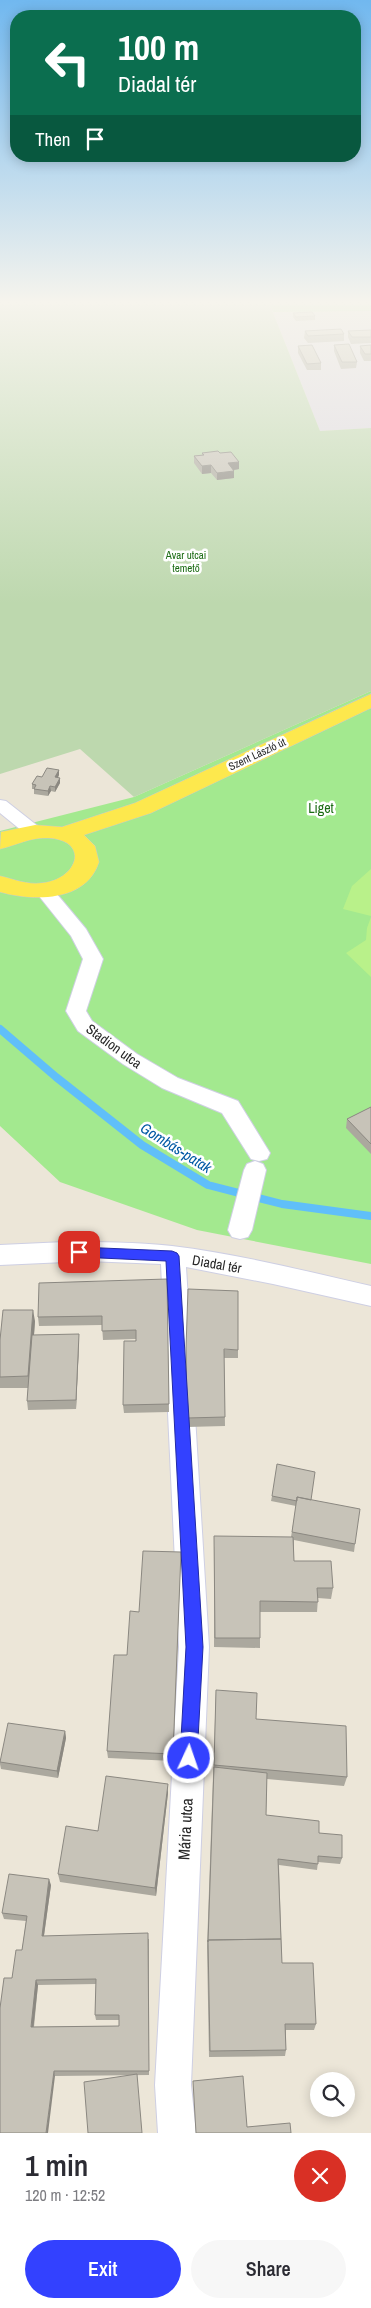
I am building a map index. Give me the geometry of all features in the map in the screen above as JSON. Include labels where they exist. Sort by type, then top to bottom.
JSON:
[{"type":"main road","name":"Szent László út","points":[[143,808],[371,700]]},
{"type":"main road","points":[[63,834],[143,808]]},
{"type":"main road","points":[[85,849],[143,808]]},
{"type":"main road","points":[[1,837],[33,831],[63,834],[76,840],[85,849],[87,859],[84,869],[76,878],[63,886],[44,891],[27,891],[3,887]]},
{"type":"street","points":[[0,805],[33,831]]},
{"type":"street","name":"Stadion utca","points":[[44,891],[79,933],[94,959],[76,1011],[85,1026],[170,1083],[230,1107],[257,1161],[240,1230]]},
{"type":"street","name":"Diadal tér","points":[[0,1255],[79,1252],[172,1256],[232,1266],[371,1296]]},
{"type":"street","name":"Mária utca","points":[[172,1256],[194,1647],[173,2066],[177,2133]]},
{"type":"shaded area","points":[[310,405],[371,405],[371,428],[320,431]]},
{"type":"green space","name":"Avar utcai temető","points":[[0,405],[310,405],[320,431],[371,428],[371,691],[134,797],[80,749],[0,774]]},
{"type":"green space","name":"Liget","points":[[371,691],[371,1264],[197,1230],[60,1182],[0,1126],[0,831],[134,797]]},
{"type":"green space","points":[[371,869],[371,916],[343,909],[352,886]]},
{"type":"green space","points":[[371,917],[371,977],[346,953],[366,940],[367,928]]},
{"type":"building","points":[[218,451],[220,453],[231,452],[239,462],[228,463],[234,471],[217,473],[211,465],[202,466],[194,456]]},
{"type":"building","points":[[47,768],[59,770],[55,777],[60,778],[55,787],[50,786],[48,791],[34,789],[36,785],[32,784],[37,776],[42,777]]},
{"type":"building","points":[[371,1107],[371,1144],[347,1119]]},
{"type":"building","points":[[167,1279],[169,1404],[123,1405],[124,1341],[136,1341],[136,1330],[102,1331],[102,1316],[38,1317],[39,1283]]},
{"type":"building","points":[[188,1289],[238,1291],[238,1350],[224,1349],[225,1417],[187,1418],[186,1348]]},
{"type":"building","points":[[3,1310],[33,1310],[28,1376],[0,1377],[0,1340]]},
{"type":"building","points":[[79,1334],[76,1400],[27,1401],[32,1335]]},
{"type":"building","points":[[277,1464],[315,1472],[311,1500],[297,1497],[297,1501],[272,1496]]},
{"type":"building","points":[[297,1497],[360,1509],[355,1544],[292,1532]]},
{"type":"building","points":[[214,1536],[293,1537],[294,1561],[331,1561],[333,1588],[317,1588],[318,1602],[260,1601],[260,1638],[215,1638]]},
{"type":"building","points":[[143,1551],[181,1552],[173,1754],[107,1751],[114,1655],[127,1655],[130,1611],[139,1612]]},
{"type":"building","points":[[216,1690],[257,1693],[256,1719],[346,1726],[347,1777],[214,1765]]},
{"type":"building","points":[[8,1723],[65,1731],[57,1771],[0,1762]]},
{"type":"building","points":[[214,1767],[267,1773],[266,1815],[319,1821],[319,1833],[342,1835],[342,1858],[318,1856],[318,1864],[278,1859],[281,1939],[208,1940]]},
{"type":"building","points":[[106,1776],[168,1784],[155,1888],[58,1874],[66,1826],[98,1831]]},
{"type":"building","points":[[9,1874],[49,1879],[42,1936],[148,1933],[149,2071],[54,2071],[46,2133],[0,2133],[0,2008],[4,1978],[12,1978],[16,1950],[22,1950],[27,1916],[2,1913]],"holes":[[[96,1979],[95,2015],[119,2015],[119,2026],[31,2027],[36,1980]]]},
{"type":"building","points":[[281,1939],[282,1963],[313,1963],[316,2024],[285,2024],[286,2050],[210,2051],[208,1940]]},
{"type":"building","points":[[137,2074],[142,2133],[88,2133],[84,2082]]},
{"type":"building","points":[[243,2076],[247,2127],[290,2123],[291,2133],[196,2133],[193,2081]]},
{"type":"waterway","name":"Gombás-patak","points":[[0,1029],[56,1077],[142,1145],[208,1185],[282,1204],[371,1216]]},
{"type":"route","points":[[79,1252],[172,1256],[194,1647],[189,1758]]}]
